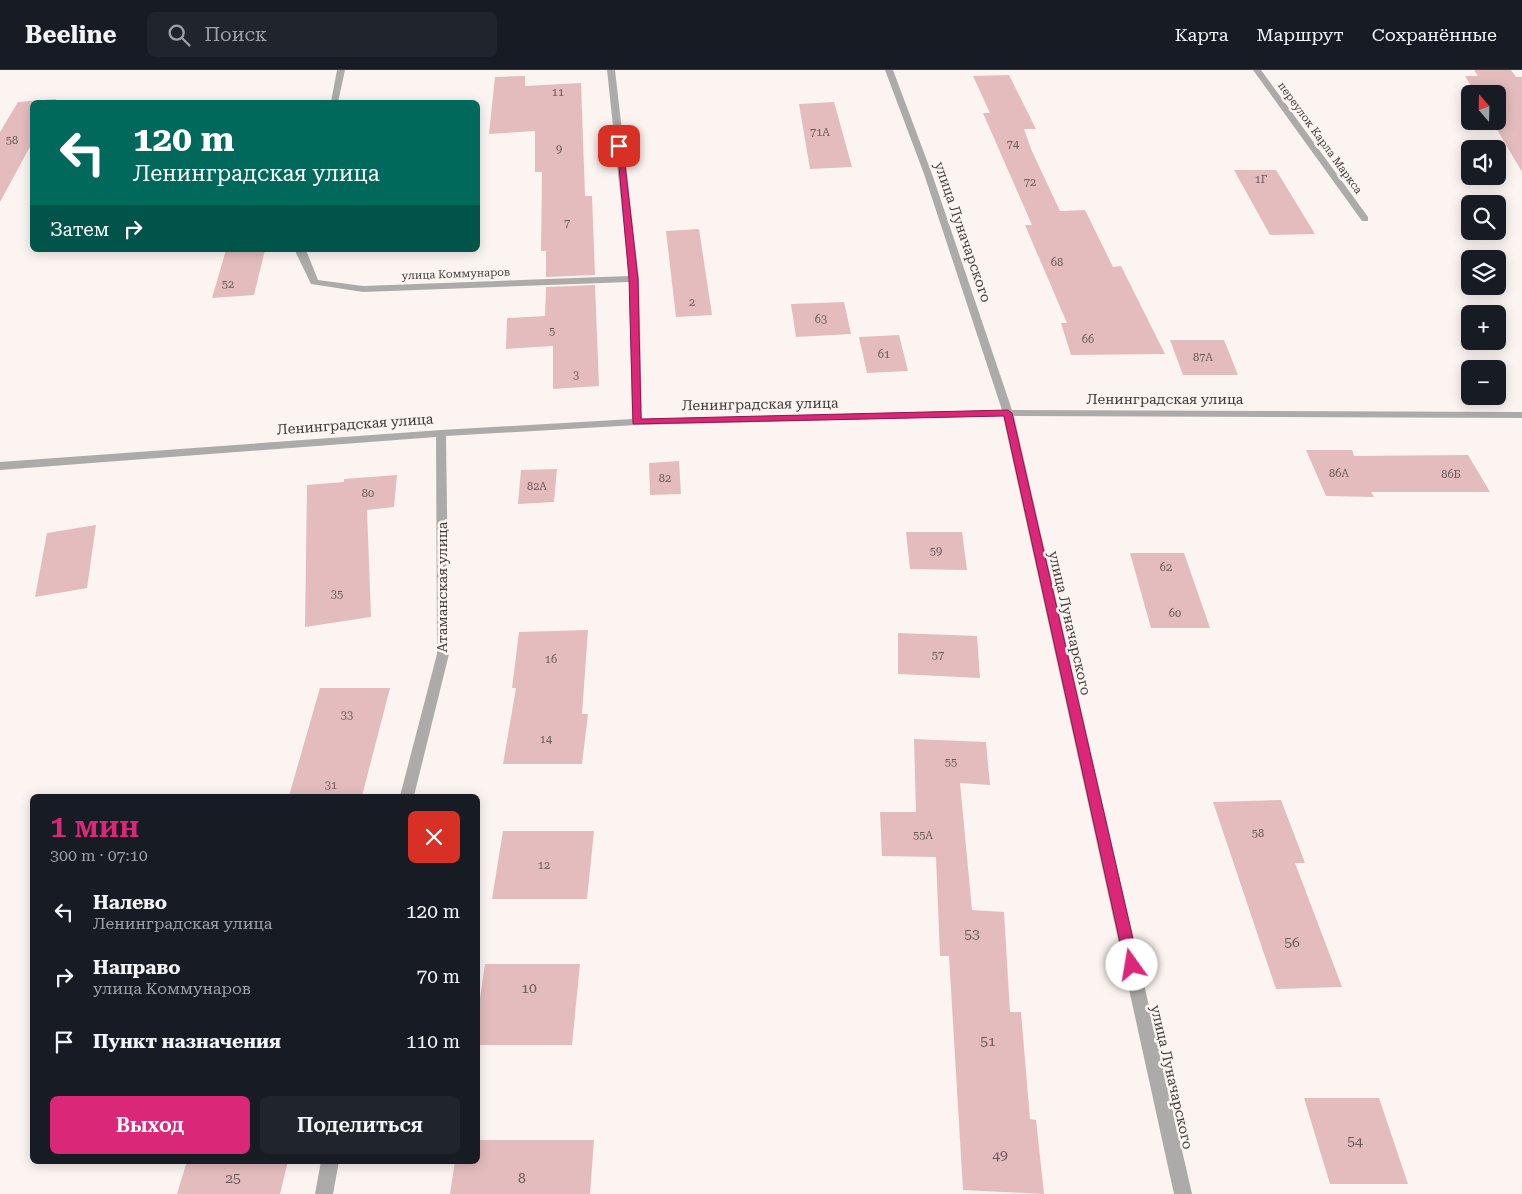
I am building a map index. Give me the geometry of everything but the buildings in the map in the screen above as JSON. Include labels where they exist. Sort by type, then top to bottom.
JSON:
[{"type":"street","points":[[334,100],[341,70]]},
{"type":"street","points":[[611,70],[634,279],[637,422]]},
{"type":"street","name":"улица Луначарского","points":[[889,70],[928,174],[1008,413],[1183,1194]]},
{"type":"street","name":"переулок Карла Маркса","points":[[1257,70],[1365,219]]},
{"type":"street","name":"улица Коммунаров","points":[[302,252],[314,282],[363,289],[634,279]]},
{"type":"street","name":"Ленинградская улица","points":[[0,466],[441,433],[637,422],[1008,413],[1522,415]]},
{"type":"street","name":"Атаманская улица","points":[[408,794],[443,654],[441,433]]},
{"type":"street","points":[[324,1194],[329,1164]]},
{"type":"route","points":[[619,146],[634,279],[637,422],[1008,413],[1132,965]]}]
